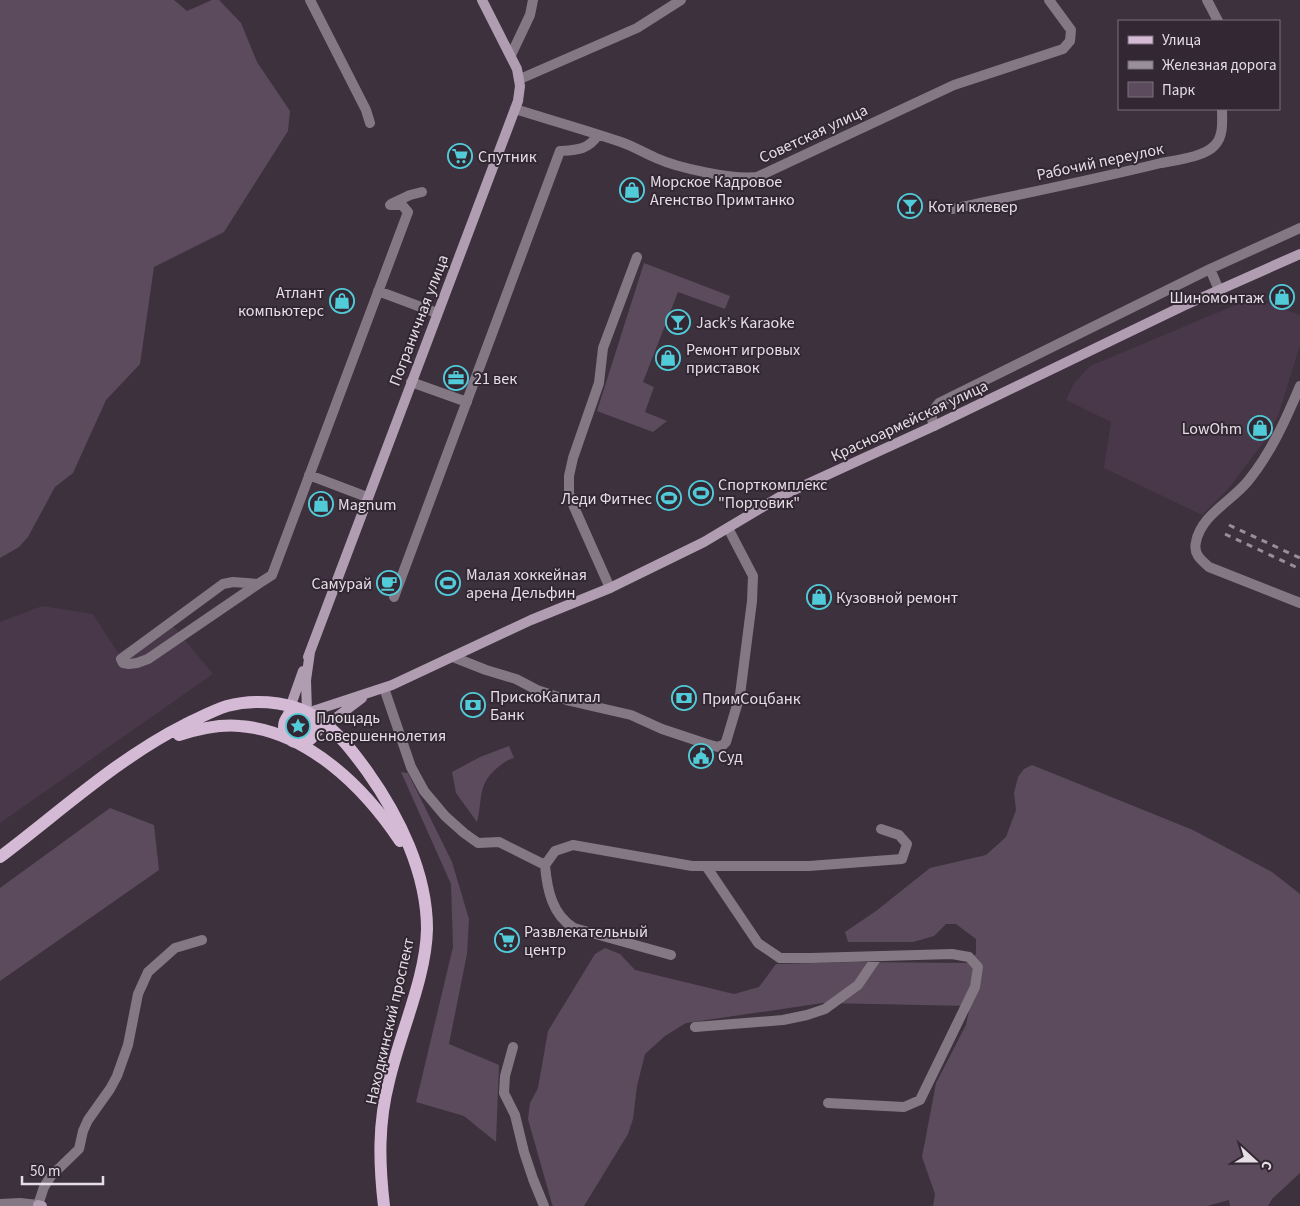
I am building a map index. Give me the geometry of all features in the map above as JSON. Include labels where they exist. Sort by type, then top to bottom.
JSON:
[{"type":"main road","name":"Пограничная улица","points":[[286,719],[520,93],[520,79],[511,55],[482,0]]},
{"type":"main road","name":"Красноармейская улица","points":[[312,736],[328,726],[359,700],[370,694],[531,620],[610,588],[704,542],[781,496],[934,426],[1219,290],[1300,254]]},
{"type":"main road","name":"Пограничная улица","points":[[307,713],[306,680],[310,652]]},
{"type":"main road","name":"Красноармейская улица","points":[[307,713],[370,694]]},
{"type":"main road","points":[[0,857],[110,771],[169,733],[227,706],[257,702],[290,706],[307,713],[328,726],[356,756],[376,784],[402,831],[418,874]]},
{"type":"main road","points":[[141,750],[163,739],[192,731],[218,727],[239,726],[258,729],[293,741],[306,741],[315,730],[313,718],[307,713],[299,711],[292,713],[286,719],[284,732],[288,738],[293,741],[327,762],[349,780],[367,799],[395,835],[418,874]]},
{"type":"main road","name":"Находкинский проспект","points":[[384,1206],[380,1156],[383,1109],[388,1081],[416,989],[424,956],[426,938],[424,899],[418,874]]},
{"type":"street","points":[[310,0],[366,110],[370,124]]},
{"type":"street","points":[[511,55],[530,15],[533,0]]},
{"type":"street","points":[[520,79],[637,28],[681,0]]},
{"type":"street","name":"Советская улица","points":[[515,109],[623,143],[658,159],[708,172],[749,178],[757,176],[954,84],[1063,49],[1070,41],[1071,30],[1049,0]]},
{"type":"street","points":[[1207,0],[1217,20]]},
{"type":"street","name":"Рабочий переулок","points":[[952,209],[1136,170],[1203,153],[1216,145],[1220,137],[1222,110]]},
{"type":"street","points":[[394,597],[560,151],[580,150],[592,144],[598,135]]},
{"type":"street","points":[[258,584],[233,582],[223,584],[121,659],[123,663],[129,664],[148,659],[272,575],[408,212],[402,206],[390,204],[410,194],[422,192]]},
{"type":"street","points":[[934,426],[931,419],[933,410],[939,403],[1210,269],[1300,228]]},
{"type":"street","points":[[610,588],[574,507],[570,493],[569,476],[573,458],[598,383],[604,348],[637,257]]},
{"type":"street","points":[[1210,269],[1219,290]]},
{"type":"street","points":[[378,291],[437,313]]},
{"type":"street","points":[[411,382],[467,402]]},
{"type":"street","points":[[1300,386],[1274,443],[1248,482],[1204,525],[1195,544],[1198,559],[1209,567],[1300,603]]},
{"type":"street","points":[[309,475],[368,497]]},
{"type":"street","points":[[453,656],[537,690],[570,701],[631,715],[662,729],[712,745],[723,745],[726,742],[740,695],[753,576],[728,528]]},
{"type":"street","points":[[384,688],[411,767],[424,790],[445,816],[464,834],[478,843],[498,842],[545,865]]},
{"type":"street","points":[[671,955],[574,928],[567,924],[557,914],[547,887],[545,865],[555,852],[573,845],[692,866],[810,866],[902,859],[907,844],[899,834],[881,829]]},
{"type":"street","points":[[706,866],[758,943],[780,958],[952,954],[969,957],[978,968],[975,987],[920,1100],[904,1107],[828,1103]]},
{"type":"street","points":[[0,1204],[40,1205],[44,1186],[51,1176],[79,1149],[83,1130],[88,1120],[117,1076],[128,1045],[138,994],[148,972],[175,948],[202,940]]},
{"type":"street","points":[[695,1027],[783,1020],[825,1009],[858,985],[877,957]]},
{"type":"street","points":[[512,1047],[505,1076],[504,1094],[515,1115],[527,1161],[544,1206]]},
{"type":"shaded area","points":[[1252,298],[1300,315],[1300,345],[1278,416],[1266,439],[1229,488],[1202,515],[1104,468],[1111,422],[1066,400],[1074,383],[1090,366]]},
{"type":"shaded area","points":[[42,606],[93,614],[118,653],[169,621],[213,674],[0,823],[0,622]]},
{"type":"green space","points":[[0,0],[174,0],[187,11],[212,0],[219,0],[241,23],[257,62],[290,111],[288,131],[224,232],[154,267],[140,364],[106,400],[73,473],[55,487],[28,537],[19,547],[0,558]]},
{"type":"green space","points":[[644,263],[730,296],[725,309],[678,292],[643,382],[654,387],[645,412],[667,421],[653,432],[597,411]]},
{"type":"green space","points":[[509,746],[514,758],[499,766],[486,780],[483,786],[477,822],[456,793],[452,772],[480,757]]},
{"type":"green space","points":[[1032,765],[1193,830],[1272,872],[1300,894],[1300,1173],[1272,1199],[1268,1206],[1230,1206],[1229,1200],[1207,1206],[933,1206],[935,1194],[922,1157],[936,1083],[966,1025],[970,1006],[823,1003],[686,1023],[665,1036],[645,1054],[637,1086],[633,1119],[628,1134],[584,1206],[553,1206],[528,1119],[530,1103],[538,1088],[548,1031],[595,954],[605,948],[620,954],[635,970],[734,994],[759,987],[776,964],[854,962],[966,963],[976,954],[976,939],[956,924],[946,924],[934,936],[913,942],[848,942],[845,932],[876,911],[930,868],[986,855],[1006,837],[1016,810],[1014,793],[1018,777],[1024,769]]},
{"type":"green space","points":[[401,772],[408,773],[452,862],[469,919],[467,954],[449,1044],[499,1065],[496,1142],[464,1116],[416,1102],[453,947],[451,884]]},
{"type":"green space","points":[[110,808],[154,825],[159,870],[0,981],[0,888]]},
{"type":"railway","points":[[1229,525],[1300,558]]},
{"type":"railway","points":[[1225,534],[1300,569]]},
{"type":"place","name":"Спутник","points":[[460,156]]},
{"type":"place","name":"Морское Кадровое Агенство Примтанко","points":[[632,190]]},
{"type":"place","name":"Кот и клевер","points":[[910,206]]},
{"type":"place","name":"Шиномонтаж","points":[[1282,297]]},
{"type":"place","name":"Атлант компьютерс","points":[[342,301]]},
{"type":"place","name":"Jack’s Karaoke","points":[[678,322]]},
{"type":"place","name":"Ремонт игровых приставок","points":[[668,358]]},
{"type":"place","name":"21 век","points":[[456,378]]},
{"type":"place","name":"LowOhm","points":[[1260,428]]},
{"type":"place","name":"Спорткомплекс \"Портовик\"","points":[[701,493]]},
{"type":"place","name":"Леди Фитнес","points":[[669,498]]},
{"type":"place","name":"Magnum","points":[[321,504]]},
{"type":"place","name":"Самурай","points":[[389,583]]},
{"type":"place","name":"Малая хоккейная арена Дельфин","points":[[448,583]]},
{"type":"place","name":"Кузовной ремонт","points":[[819,597]]},
{"type":"place","name":"ПримСоцбанк","points":[[684,698]]},
{"type":"place","name":"ПрискоКапитал Банк","points":[[473,705]]},
{"type":"place","name":"Площадь Совершеннолетия","points":[[298,726]]},
{"type":"place","name":"Суд","points":[[701,756]]},
{"type":"place","name":"Развлекательный центр","points":[[507,940]]}]
